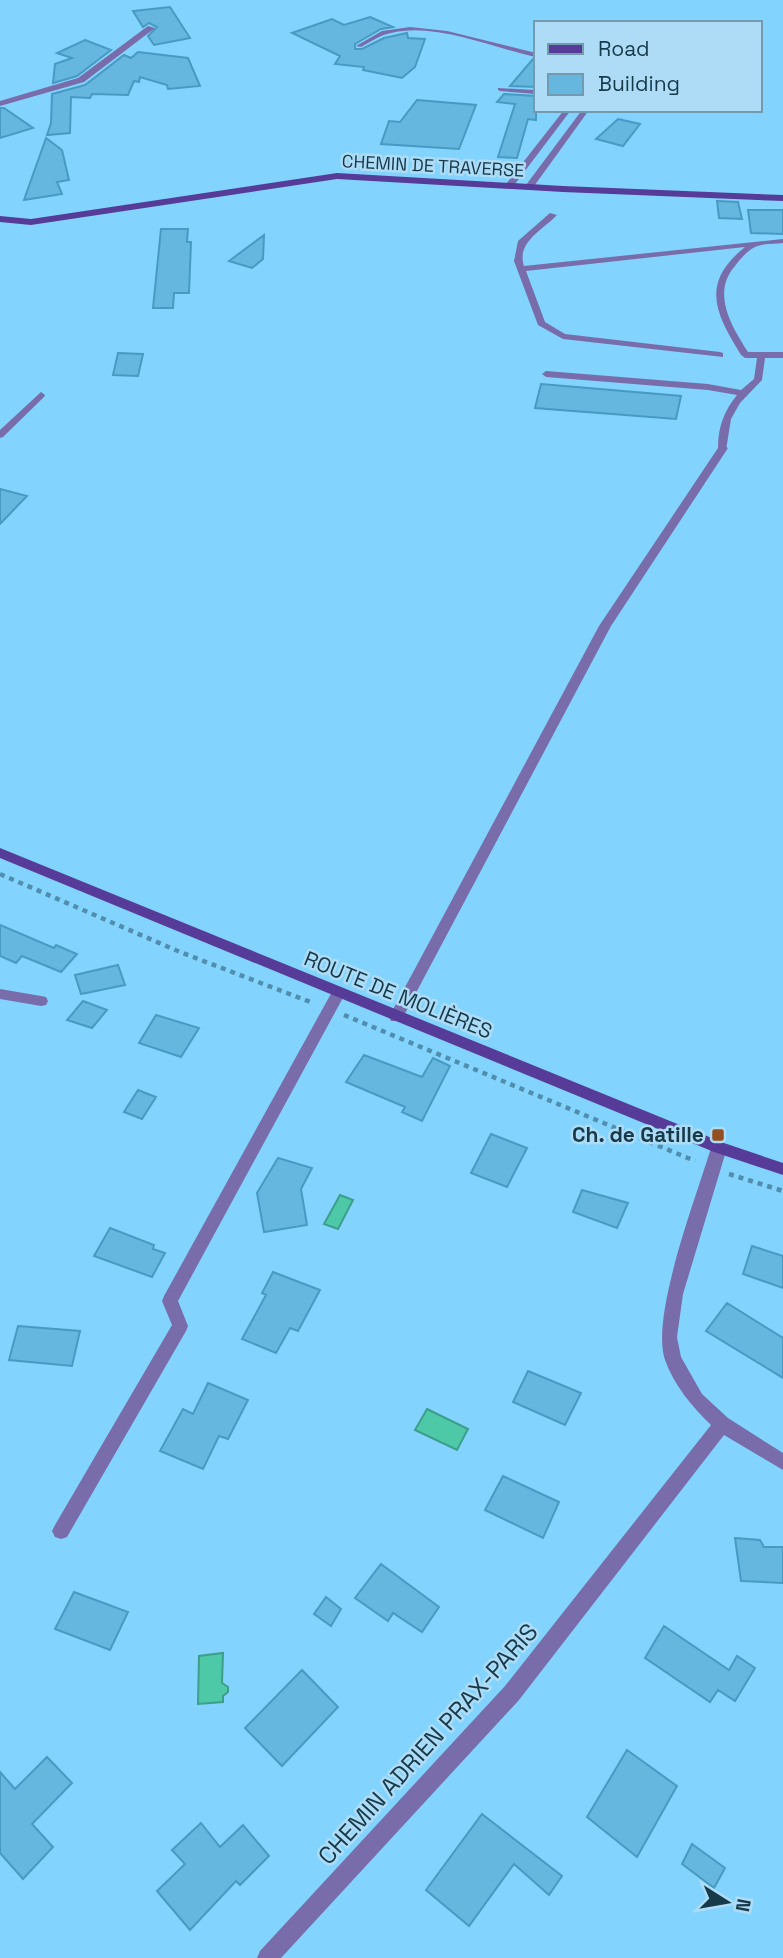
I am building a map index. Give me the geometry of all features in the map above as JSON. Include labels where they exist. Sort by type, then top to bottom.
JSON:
[{"type":"street","points":[[0,104],[81,80],[151,28]]},
{"type":"street","name":"CHEMIN DE TRAVERSE","points":[[0,219],[31,222],[337,176],[783,198]]},
{"type":"street","points":[[396,1017],[605,626],[723,448]]},
{"type":"street","name":"ROUTE DE MOLIÈRES","points":[[0,853],[338,994],[719,1148],[783,1169]]},
{"type":"street","points":[[0,994],[40,1002]]},
{"type":"street","points":[[61,1531],[180,1326],[170,1301],[338,994]]},
{"type":"street","points":[[719,1148],[675,1294],[669,1337],[681,1376],[696,1399],[722,1424],[783,1462]]},
{"type":"street","name":"CHEMIN ADRIEN PRAX-PARIS","points":[[267,1958],[512,1693],[722,1424]]},
{"type":"lane","points":[[359,46],[379,34],[407,30],[435,33],[534,55]]},
{"type":"lane","points":[[500,89],[534,92]]},
{"type":"lane","points":[[509,186],[566,112]]},
{"type":"lane","points":[[529,187],[585,112]]},
{"type":"lane","points":[[553,215],[521,243],[518,261],[541,323],[563,336],[719,358],[783,355]]},
{"type":"lane","points":[[521,269],[783,241]]},
{"type":"lane","points":[[745,355],[730,332],[716,298],[720,277],[736,256],[755,243]]},
{"type":"lane","points":[[723,448],[722,429],[741,393],[758,380],[761,356]]},
{"type":"lane","points":[[545,374],[708,387],[741,393]]},
{"type":"lane","points":[[0,435],[41,396]]},
{"type":"path","points":[[0,874],[180,952],[329,1009],[712,1168],[783,1191]]},
{"type":"shaded area","points":[[340,1195],[353,1200],[338,1229],[324,1224]]},
{"type":"shaded area","points":[[427,1409],[468,1429],[457,1450],[415,1430]]},
{"type":"shaded area","points":[[223,1653],[222,1683],[228,1687],[228,1692],[223,1696],[223,1702],[198,1704],[199,1656]]},
{"type":"building","points":[[170,7],[190,38],[154,45],[148,36],[157,27],[149,23],[143,27],[133,11]]},
{"type":"building","points":[[370,17],[393,27],[381,29],[355,44],[355,49],[407,33],[408,38],[425,39],[415,67],[402,78],[363,70],[364,67],[335,64],[340,56],[292,33],[332,19],[344,25]]},
{"type":"building","points":[[85,40],[111,50],[77,76],[53,83],[55,64],[72,58],[57,53]]},
{"type":"building","points":[[138,52],[188,58],[200,86],[168,89],[167,85],[140,77],[139,82],[134,81],[128,95],[92,94],[90,98],[71,97],[70,133],[47,135],[51,123],[52,94],[85,85],[124,55],[131,58]]},
{"type":"building","points":[[533,59],[534,59],[534,87],[510,86]]},
{"type":"building","points":[[504,94],[534,96],[536,120],[528,119],[517,158],[498,157],[515,104],[497,102]]},
{"type":"building","points":[[417,100],[476,105],[459,149],[381,144],[389,121],[400,122]]},
{"type":"building","points":[[0,108],[4,108],[33,128],[0,138]]},
{"type":"building","points":[[618,119],[640,124],[623,146],[596,139]]},
{"type":"building","points":[[46,138],[62,150],[69,180],[57,182],[62,194],[24,200]]},
{"type":"building","points":[[717,201],[738,202],[742,219],[719,218]]},
{"type":"building","points":[[748,210],[783,210],[783,234],[751,233]]},
{"type":"building","points":[[161,229],[188,229],[187,242],[191,242],[189,293],[174,293],[173,308],[153,308]]},
{"type":"building","points":[[264,235],[263,259],[252,268],[229,261]]},
{"type":"building","points":[[118,353],[143,354],[138,376],[113,375]]},
{"type":"building","points":[[541,384],[681,396],[676,419],[535,408]]},
{"type":"building","points":[[0,489],[27,496],[0,524]]},
{"type":"building","points":[[0,925],[54,948],[56,945],[77,954],[61,972],[22,956],[16,963],[0,956]]},
{"type":"building","points":[[118,965],[125,985],[81,994],[75,975]]},
{"type":"building","points":[[83,1001],[107,1010],[92,1028],[67,1020]]},
{"type":"building","points":[[156,1015],[199,1028],[181,1057],[139,1043]]},
{"type":"building","points":[[364,1055],[422,1077],[433,1058],[450,1066],[422,1121],[402,1112],[405,1107],[346,1082]]},
{"type":"building","points":[[138,1090],[156,1097],[142,1119],[124,1112]]},
{"type":"building","points":[[491,1134],[527,1148],[507,1187],[471,1173]]},
{"type":"building","points":[[278,1158],[312,1168],[301,1189],[307,1225],[264,1232],[257,1193]]},
{"type":"building","points":[[582,1190],[628,1203],[617,1228],[573,1212]]},
{"type":"building","points":[[110,1228],[154,1245],[153,1249],[165,1253],[152,1277],[94,1256]]},
{"type":"building","points":[[752,1246],[783,1256],[783,1288],[743,1274]]},
{"type":"building","points":[[273,1272],[320,1290],[298,1331],[290,1328],[276,1353],[242,1339],[266,1295],[262,1293]]},
{"type":"building","points":[[727,1303],[783,1338],[783,1378],[706,1331]]},
{"type":"building","points":[[18,1326],[80,1331],[72,1366],[9,1360]]},
{"type":"building","points":[[528,1371],[581,1393],[565,1425],[513,1402]]},
{"type":"building","points":[[208,1383],[248,1400],[228,1439],[219,1436],[203,1469],[160,1451],[183,1409],[193,1414]]},
{"type":"building","points":[[503,1476],[559,1502],[543,1538],[485,1510]]},
{"type":"building","points":[[735,1538],[760,1540],[764,1547],[783,1547],[783,1583],[741,1581]]},
{"type":"building","points":[[381,1564],[439,1607],[422,1632],[393,1613],[388,1621],[355,1598]]},
{"type":"building","points":[[74,1592],[128,1612],[110,1650],[55,1629]]},
{"type":"building","points":[[326,1597],[341,1609],[331,1626],[314,1614]]},
{"type":"building","points":[[664,1626],[729,1670],[737,1656],[755,1668],[735,1701],[718,1690],[710,1702],[645,1658]]},
{"type":"building","points":[[302,1670],[338,1707],[282,1766],[245,1728]]},
{"type":"building","points":[[627,1750],[677,1786],[637,1857],[587,1817]]},
{"type":"building","points":[[47,1757],[72,1783],[32,1824],[53,1847],[23,1879],[0,1853],[0,1772],[15,1789]]},
{"type":"building","points":[[482,1814],[562,1876],[549,1895],[514,1864],[469,1926],[426,1890]]},
{"type":"building","points":[[201,1823],[220,1847],[243,1825],[269,1856],[240,1885],[236,1881],[190,1930],[157,1891],[185,1864],[172,1850]]},
{"type":"building","points":[[692,1844],[725,1868],[714,1888],[682,1864]]},
{"type":"place","name":"Ch. de Gatille","points":[[718,1135]]}]
